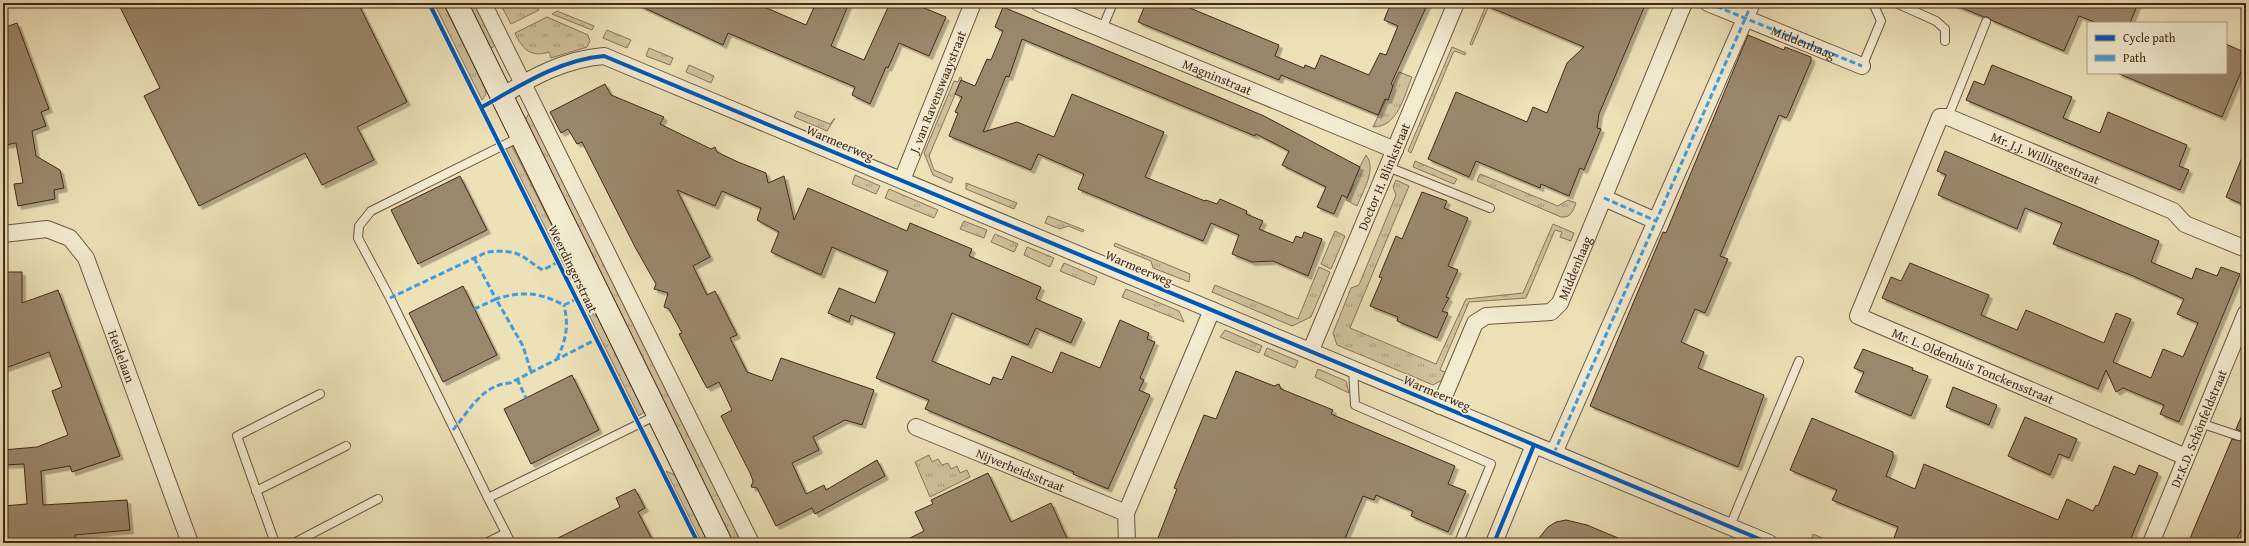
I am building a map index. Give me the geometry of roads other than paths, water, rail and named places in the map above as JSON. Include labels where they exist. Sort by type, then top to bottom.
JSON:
[{"type":"main road","name":"Weerdingerstraat","points":[[456,3],[520,137],[721,543]]},
{"type":"street","points":[[483,3],[751,543]]},
{"type":"street","name":"J. van Ravenswaaystraat","points":[[902,180],[973,3]]},
{"type":"street","name":"Magninstraat","points":[[1039,3],[1395,150]]},
{"type":"street","name":"Doctor H. Blinkstraat","points":[[1311,350],[1456,3]]},
{"type":"street","name":"Middenhaag","points":[[1440,406],[1475,323],[1486,316],[1551,312],[1560,303],[1684,3]]},
{"type":"street","name":"Middenhaag","points":[[1708,3],[1748,10],[1861,68]]},
{"type":"street","points":[[1554,453],[1748,10]]},
{"type":"street","name":"Warmeerweg","points":[[501,97],[523,83],[571,61],[604,56],[1311,350],[1440,406],[1554,453],[1736,534],[1769,543]]},
{"type":"street","name":"Mr. L. Oldenhuis Tonckensstraat","points":[[1948,118],[1940,117],[1858,316],[2186,457]]},
{"type":"street","name":"Mr. J.J. Willingestraat","points":[[1948,118],[2173,211],[2185,224],[2246,249]]},
{"type":"street","points":[[1604,198],[1656,221]]},
{"type":"street","name":"Heidelaan","points":[[3,234],[47,229],[70,238],[86,258],[190,543]]},
{"type":"street","points":[[1127,543],[1126,513],[1212,310]]},
{"type":"street","name":"Dr.K.D. Schönfeldstraat","points":[[2151,543],[2246,314]]},
{"type":"street","name":"Nijverheidsstraat","points":[[916,427],[1126,513]]},
{"type":"street","points":[[1494,543],[1534,445]]},
{"type":"lane","points":[[1102,29],[1112,3]]},
{"type":"lane","points":[[1861,68],[1881,21],[1873,3]]},
{"type":"lane","points":[[1896,3],[1936,21],[1945,29],[1945,41]]},
{"type":"lane","points":[[1948,118],[1986,22]]},
{"type":"lane","points":[[511,543],[390,298],[358,238],[359,226],[371,211],[520,137]]},
{"type":"lane","points":[[1388,167],[1490,208]]},
{"type":"lane","points":[[1736,534],[1799,361]]},
{"type":"lane","points":[[1353,369],[1355,405],[1491,464],[1459,542],[1463,543]]},
{"type":"lane","points":[[275,543],[237,436],[320,394]]},
{"type":"lane","points":[[488,498],[657,415]]},
{"type":"lane","points":[[2200,423],[2238,436]]},
{"type":"lane","points":[[256,492],[346,446]]},
{"type":"lane","points":[[294,543],[378,499]]},
{"type":"lane","points":[[486,543],[506,533]]}]
